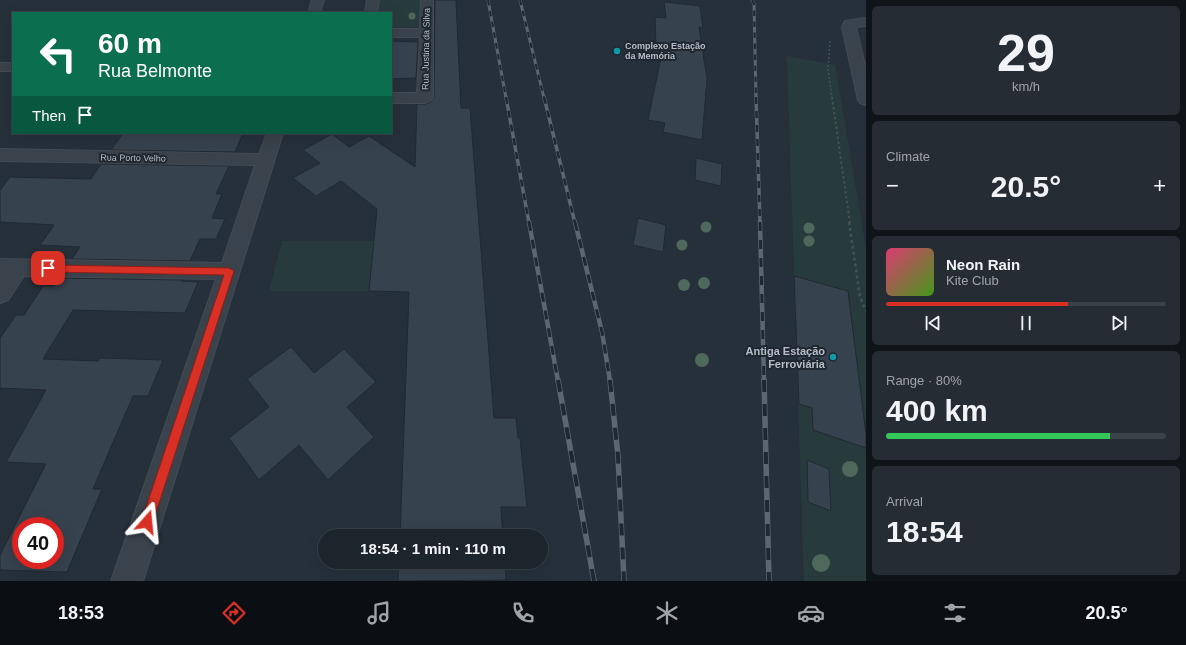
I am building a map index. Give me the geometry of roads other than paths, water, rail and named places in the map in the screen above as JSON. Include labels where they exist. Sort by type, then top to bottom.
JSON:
[{"type":"street","points":[[314,12],[318,0]]},
{"type":"street","points":[[371,12],[373,0]]},
{"type":"street","name":"Rua Justina da Silva","points":[[392,98],[425,98],[427,0]]},
{"type":"street","points":[[866,22],[850,24],[866,100]]},
{"type":"street","points":[[392,33],[426,33]]},
{"type":"street","points":[[0,67],[12,67]]},
{"type":"street","points":[[127,581],[275,134]]},
{"type":"street","name":"Rua Porto Velho","points":[[0,155],[266,160]]},
{"type":"street","points":[[0,294],[9,267],[229,271]]},
{"type":"railway","points":[[488,0],[506,98]]},
{"type":"railway","points":[[520,0],[544,98]]},
{"type":"railway","points":[[752,0],[754,4],[756,98]]},
{"type":"railway","points":[[506,97],[529,223]]},
{"type":"railway","points":[[544,97],[575,223]]},
{"type":"railway","points":[[756,97],[760,223]]},
{"type":"railway","points":[[529,222],[558,381]]},
{"type":"railway","points":[[575,222],[602,332],[610,381]]},
{"type":"railway","points":[[760,222],[764,381]]},
{"type":"railway","points":[[558,380],[594,581]]},
{"type":"railway","points":[[610,380],[618,456],[624,581]]},
{"type":"railway","points":[[764,380],[769,581]]},
{"type":"place","name":"Complexo Estação da Memória","points":[[617,51]]},
{"type":"place","name":"Antiga Estação Ferroviária","points":[[833,357]]}]
